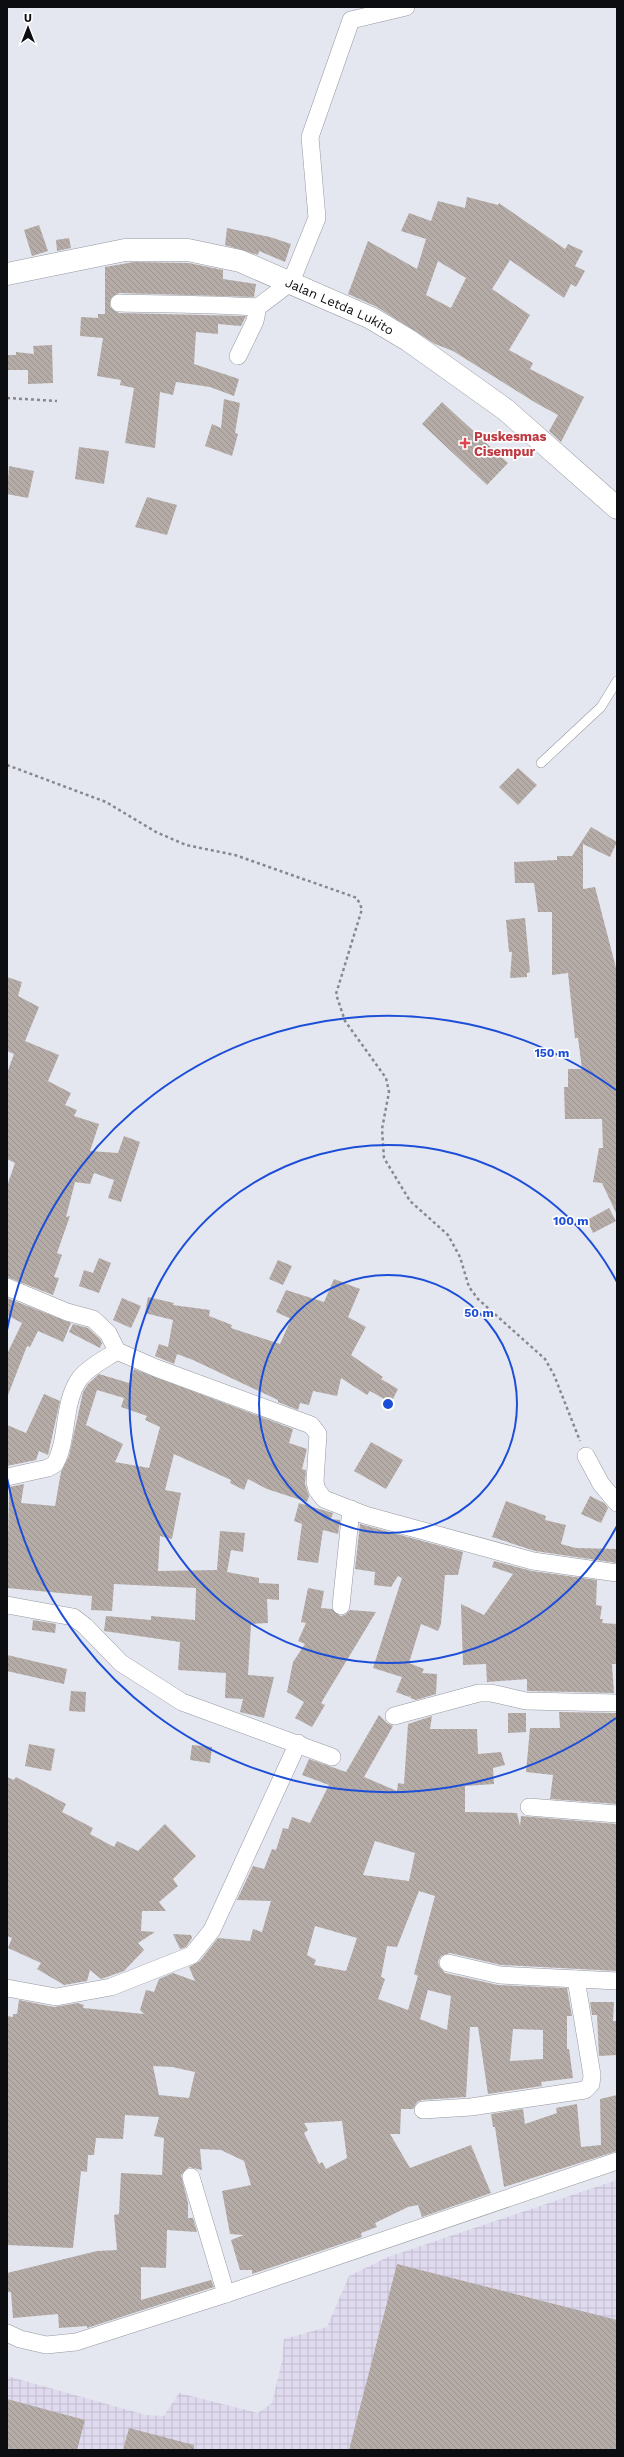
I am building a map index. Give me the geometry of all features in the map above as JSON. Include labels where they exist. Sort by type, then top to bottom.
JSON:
[{"type":"street","points":[[119,303],[150,305],[205,304],[258,307],[291,282],[317,218],[310,137],[351,20],[406,7]]},
{"type":"street","name":"Jalan Letda Lukito","points":[[7,274],[126,250],[188,250],[240,261],[371,318],[414,344],[506,410],[617,508]]},
{"type":"street","points":[[238,356],[255,321],[258,307]]},
{"type":"street","points":[[7,1287],[68,1312],[93,1319],[108,1333],[118,1351],[156,1368],[311,1425],[318,1434],[320,1441],[315,1482],[317,1490],[324,1499],[351,1509],[533,1561],[617,1574]]},
{"type":"street","points":[[7,1477],[48,1468],[55,1464],[65,1433],[70,1400],[80,1379],[90,1368],[118,1351]]},
{"type":"street","points":[[586,1456],[601,1484],[617,1503]]},
{"type":"street","points":[[341,1606],[351,1509]]},
{"type":"street","points":[[7,1605],[73,1617],[86,1626],[121,1663],[182,1702],[298,1743],[332,1757]]},
{"type":"street","points":[[394,1716],[478,1693],[491,1693],[526,1700],[617,1703]]},
{"type":"street","points":[[7,1988],[56,1998],[111,1987],[192,1955],[212,1930],[298,1743]]},
{"type":"street","points":[[529,1807],[617,1814]]},
{"type":"street","points":[[448,1963],[500,1975],[617,1981]]},
{"type":"street","points":[[423,2110],[471,2107],[585,2090],[591,2084],[592,2075],[576,1979]]},
{"type":"street","points":[[7,2333],[20,2339],[46,2345],[76,2342],[226,2294],[617,2161]]},
{"type":"street","points":[[191,2177],[226,2294]]},
{"type":"lane","points":[[541,763],[601,707],[617,681]]},
{"type":"path","points":[[7,398],[57,401]]},
{"type":"path","points":[[7,765],[106,802],[156,832],[186,845],[235,855],[357,898],[362,909],[336,994],[345,1021],[386,1078],[389,1092],[382,1129],[384,1158],[410,1201],[448,1234],[460,1257],[469,1287],[478,1300],[545,1359],[554,1375],[586,1456]]},
{"type":"shaded area","points":[[617,2180],[617,2450],[7,2450],[7,2376],[146,2415],[164,2416],[179,2393],[258,2413],[272,2403],[282,2361],[284,2339],[327,2327],[349,2276],[388,2257]]},
{"type":"building","points":[[467,197],[498,205],[499,203],[565,249],[568,244],[583,251],[575,266],[585,271],[576,287],[571,284],[564,298],[510,260],[492,289],[530,315],[509,350],[533,363],[530,369],[584,397],[561,442],[549,431],[558,415],[536,403],[453,351],[435,344],[377,307],[348,294],[368,241],[417,269],[426,239],[401,231],[409,213],[431,221],[438,201],[465,208]],"holes":[[[438,261],[466,278],[451,308],[426,295]]]},
{"type":"building","points":[[39,225],[48,251],[32,256],[24,230]]},
{"type":"building","points":[[227,228],[270,237],[291,244],[285,262],[259,251],[258,255],[225,245]]},
{"type":"building","points":[[69,238],[71,248],[57,251],[56,240]]},
{"type":"building","points":[[134,262],[189,263],[223,270],[223,279],[256,284],[254,297],[119,293],[111,298],[110,307],[119,313],[246,316],[241,326],[218,324],[218,334],[196,332],[194,364],[239,379],[234,396],[210,387],[176,382],[173,395],[160,392],[155,448],[125,443],[134,388],[120,385],[121,380],[97,376],[103,338],[80,336],[81,317],[98,318],[98,314],[105,314],[105,267]]},
{"type":"building","points":[[52,345],[53,383],[28,384],[28,370],[7,370],[7,355],[16,355],[16,352],[34,354],[33,346]]},
{"type":"building","points":[[224,399],[240,403],[235,433],[238,434],[232,456],[205,446],[212,424],[221,428]]},
{"type":"building","name":"Puskesmas Cisempur","points":[[442,402],[508,463],[487,485],[422,424]]},
{"type":"building","points":[[79,447],[109,451],[104,484],[75,479]]},
{"type":"building","points":[[9,466],[34,471],[28,498],[7,494]]},
{"type":"building","points":[[147,497],[177,505],[167,535],[135,527]]},
{"type":"building","points":[[518,768],[537,785],[518,805],[499,787]]},
{"type":"building","points":[[591,827],[617,842],[610,857],[583,844],[583,889],[595,887],[616,968],[617,1215],[602,1183],[593,1182],[599,1148],[603,1148],[602,1119],[565,1119],[564,1087],[568,1087],[568,1069],[582,1069],[578,1038],[575,1038],[568,973],[552,975],[552,912],[538,912],[534,883],[515,883],[514,862],[557,860],[557,856],[572,856]]},
{"type":"building","points":[[525,918],[530,972],[527,973],[527,977],[510,978],[512,952],[509,952],[506,920]]},
{"type":"building","points":[[7,977],[22,982],[18,996],[39,1007],[25,1041],[59,1055],[48,1081],[71,1093],[65,1105],[77,1110],[74,1116],[99,1124],[90,1151],[118,1153],[124,1136],[140,1142],[121,1202],[108,1198],[114,1180],[94,1173],[90,1184],[75,1182],[66,1217],[70,1216],[57,1253],[62,1255],[54,1277],[59,1278],[53,1295],[7,1277],[7,1186],[15,1163],[7,1159],[7,1073],[14,1054],[7,1051]]},
{"type":"building","points":[[609,1208],[616,1221],[593,1233],[587,1220]]},
{"type":"building","points":[[99,1258],[111,1263],[99,1293],[79,1286],[84,1270],[93,1273]]},
{"type":"building","points":[[278,1260],[292,1266],[283,1285],[269,1279]]},
{"type":"building","points":[[334,1279],[360,1289],[348,1317],[366,1327],[351,1355],[383,1377],[381,1379],[398,1389],[391,1403],[370,1391],[367,1395],[341,1378],[337,1396],[313,1391],[309,1405],[300,1403],[298,1410],[278,1402],[278,1400],[193,1360],[177,1354],[174,1364],[155,1356],[159,1344],[168,1347],[173,1320],[145,1313],[148,1297],[174,1303],[173,1305],[210,1310],[209,1316],[232,1325],[231,1328],[280,1344],[291,1319],[276,1312],[286,1290],[324,1302]]},
{"type":"building","points":[[7,1298],[71,1323],[63,1342],[38,1331],[30,1347],[27,1346],[8,1395],[7,1354],[22,1323],[7,1315]]},
{"type":"building","points":[[122,1298],[141,1306],[131,1328],[113,1320]]},
{"type":"building","points":[[73,1324],[88,1328],[100,1339],[102,1343],[100,1348],[69,1332]]},
{"type":"building","points":[[134,1369],[293,1429],[289,1443],[307,1449],[302,1469],[306,1470],[305,1484],[309,1496],[307,1502],[267,1489],[248,1479],[244,1490],[230,1483],[231,1480],[174,1454],[165,1490],[181,1493],[172,1539],[160,1536],[158,1571],[217,1570],[220,1531],[245,1533],[243,1552],[231,1550],[227,1572],[259,1578],[259,1583],[279,1584],[279,1600],[267,1599],[268,1623],[251,1624],[248,1675],[274,1677],[264,1718],[240,1712],[243,1699],[225,1698],[226,1673],[178,1670],[180,1642],[104,1631],[106,1616],[151,1620],[151,1616],[195,1620],[196,1588],[114,1584],[112,1611],[91,1610],[92,1596],[7,1588],[9,1487],[24,1484],[21,1503],[55,1506],[61,1472],[69,1456],[83,1392],[88,1384],[99,1374],[129,1383]],"holes":[[[97,1390],[124,1398],[121,1407],[147,1416],[145,1420],[160,1427],[149,1468],[115,1462],[123,1444],[86,1425]]]},
{"type":"building","points":[[44,1394],[60,1401],[48,1455],[39,1451],[36,1460],[7,1466],[7,1425],[26,1433]]},
{"type":"building","points":[[371,1442],[403,1460],[386,1489],[354,1471]]},
{"type":"building","points":[[590,1496],[604,1503],[608,1508],[601,1523],[581,1514]]},
{"type":"building","points":[[506,1501],[546,1516],[545,1520],[566,1525],[561,1544],[576,1548],[617,1549],[617,1563],[535,1551],[492,1537]]},
{"type":"building","points":[[299,1503],[333,1513],[331,1519],[340,1520],[338,1534],[323,1530],[318,1563],[297,1560],[302,1524],[294,1521]]},
{"type":"building","points":[[360,1524],[463,1552],[458,1575],[445,1575],[441,1624],[438,1631],[421,1624],[409,1663],[424,1669],[422,1673],[437,1674],[436,1694],[416,1700],[410,1698],[411,1695],[409,1697],[396,1692],[402,1677],[373,1668],[402,1578],[398,1576],[391,1587],[374,1585],[375,1572],[355,1569]]},
{"type":"building","points":[[494,1561],[532,1571],[597,1580],[596,1605],[602,1606],[600,1619],[603,1619],[602,1623],[617,1624],[617,1664],[612,1664],[614,1693],[527,1691],[527,1679],[487,1682],[486,1664],[463,1665],[461,1604],[484,1615],[513,1574],[492,1567]]},
{"type":"building","points":[[308,1588],[324,1591],[321,1608],[332,1609],[340,1616],[345,1615],[350,1610],[376,1612],[321,1703],[325,1705],[312,1727],[295,1718],[304,1702],[287,1692],[293,1662],[305,1644],[298,1641],[306,1623],[301,1622]]},
{"type":"building","points":[[33,1620],[56,1624],[55,1633],[32,1630]]},
{"type":"building","points":[[7,1655],[67,1669],[64,1684],[7,1671]]},
{"type":"building","points":[[71,1691],[86,1692],[85,1712],[69,1711]]},
{"type":"building","points":[[559,1712],[617,1713],[617,1804],[550,1799],[553,1775],[526,1772],[530,1728],[560,1728]]},
{"type":"building","points":[[508,1713],[526,1713],[526,1732],[508,1733]]},
{"type":"building","points":[[379,1715],[387,1723],[393,1726],[364,1777],[397,1791],[398,1783],[404,1784],[408,1724],[432,1716],[430,1729],[477,1729],[478,1754],[501,1752],[505,1765],[493,1768],[494,1784],[465,1786],[465,1812],[517,1813],[520,1826],[521,1816],[617,1824],[617,1971],[501,1965],[450,1953],[441,1956],[438,1961],[439,1966],[445,1973],[498,1985],[567,1988],[572,2016],[567,2016],[567,2049],[569,2049],[573,2078],[541,2082],[542,2086],[488,2094],[478,2027],[470,2027],[466,2097],[422,2100],[417,2102],[413,2109],[401,2109],[400,2134],[390,2134],[410,2168],[471,2145],[491,2193],[422,2217],[418,2205],[408,2207],[375,2223],[377,2227],[361,2233],[362,2237],[252,2274],[252,2270],[240,2270],[231,2240],[244,2235],[230,2234],[222,2191],[251,2185],[244,2161],[221,2150],[200,2149],[202,2170],[189,2167],[181,2175],[188,2203],[188,2218],[193,2218],[197,2232],[167,2230],[166,2268],[141,2267],[141,2300],[211,2280],[214,2287],[87,2328],[87,2326],[59,2328],[58,2314],[13,2318],[11,2292],[7,2292],[7,2273],[97,2251],[117,2250],[114,2215],[119,2214],[121,2173],[162,2175],[164,2138],[154,2136],[159,2117],[125,2115],[123,2139],[96,2138],[94,2155],[88,2155],[87,2172],[81,2171],[73,2248],[7,2245],[7,2016],[13,2017],[13,2014],[17,2014],[19,2000],[54,2007],[78,2003],[84,2005],[83,2008],[144,2014],[140,2010],[146,1990],[154,1992],[159,1979],[173,1973],[195,1981],[189,1967],[200,1961],[218,1938],[250,1941],[253,1929],[262,1932],[271,1901],[237,1900],[253,1866],[264,1869],[272,1849],[276,1850],[283,1828],[288,1829],[292,1817],[310,1823],[329,1785],[302,1775],[309,1759],[346,1772]],"holes":[[[375,1841],[415,1853],[409,1881],[363,1875]],[[419,1891],[435,1896],[414,1974],[418,1976],[408,2010],[378,1999],[385,1979],[381,1977],[387,1946],[397,1947]],[[315,1926],[357,1938],[346,1971],[314,1965],[316,1960],[307,1955]],[[428,1990],[451,1996],[447,2030],[420,2019]],[[513,2029],[543,2030],[543,2059],[510,2061]],[[153,2066],[172,2067],[195,2072],[189,2098],[159,2095]],[[342,2121],[347,2158],[326,2169],[322,2162],[319,2164],[304,2133],[308,2130],[304,2123]]]},
{"type":"building","points":[[29,1744],[55,1749],[51,1771],[25,1766]]},
{"type":"building","points":[[192,1745],[212,1747],[210,1763],[190,1760]]},
{"type":"building","points":[[7,1777],[14,1780],[16,1777],[66,1804],[62,1812],[93,1828],[90,1834],[114,1847],[117,1841],[138,1851],[165,1824],[196,1856],[173,1879],[178,1886],[159,1902],[166,1911],[142,1911],[141,1931],[155,1932],[138,1943],[144,1950],[124,1971],[101,1979],[90,1970],[87,1981],[64,1985],[37,1969],[41,1963],[8,1948],[12,1938],[7,1936]]},
{"type":"building","points":[[173,1934],[191,1935],[192,1938],[186,1947],[180,1949]]},
{"type":"building","points":[[590,2002],[614,2002],[613,2021],[617,2021],[617,2055],[599,2056],[597,2015],[592,2015]]},
{"type":"building","points":[[617,2095],[617,2151],[504,2187],[495,2127],[493,2127],[491,2114],[523,2109],[525,2124],[557,2113],[556,2108],[577,2104],[581,2147],[601,2145],[600,2099]]},
{"type":"building","points":[[397,2264],[617,2320],[617,2450],[349,2450]]},
{"type":"building","points":[[7,2399],[85,2420],[77,2450],[7,2450]]},
{"type":"building","points":[[129,2428],[194,2445],[194,2450],[123,2450]]},
{"type":"place","name":"Puskesmas Cisempur","points":[[465,443]]}]
